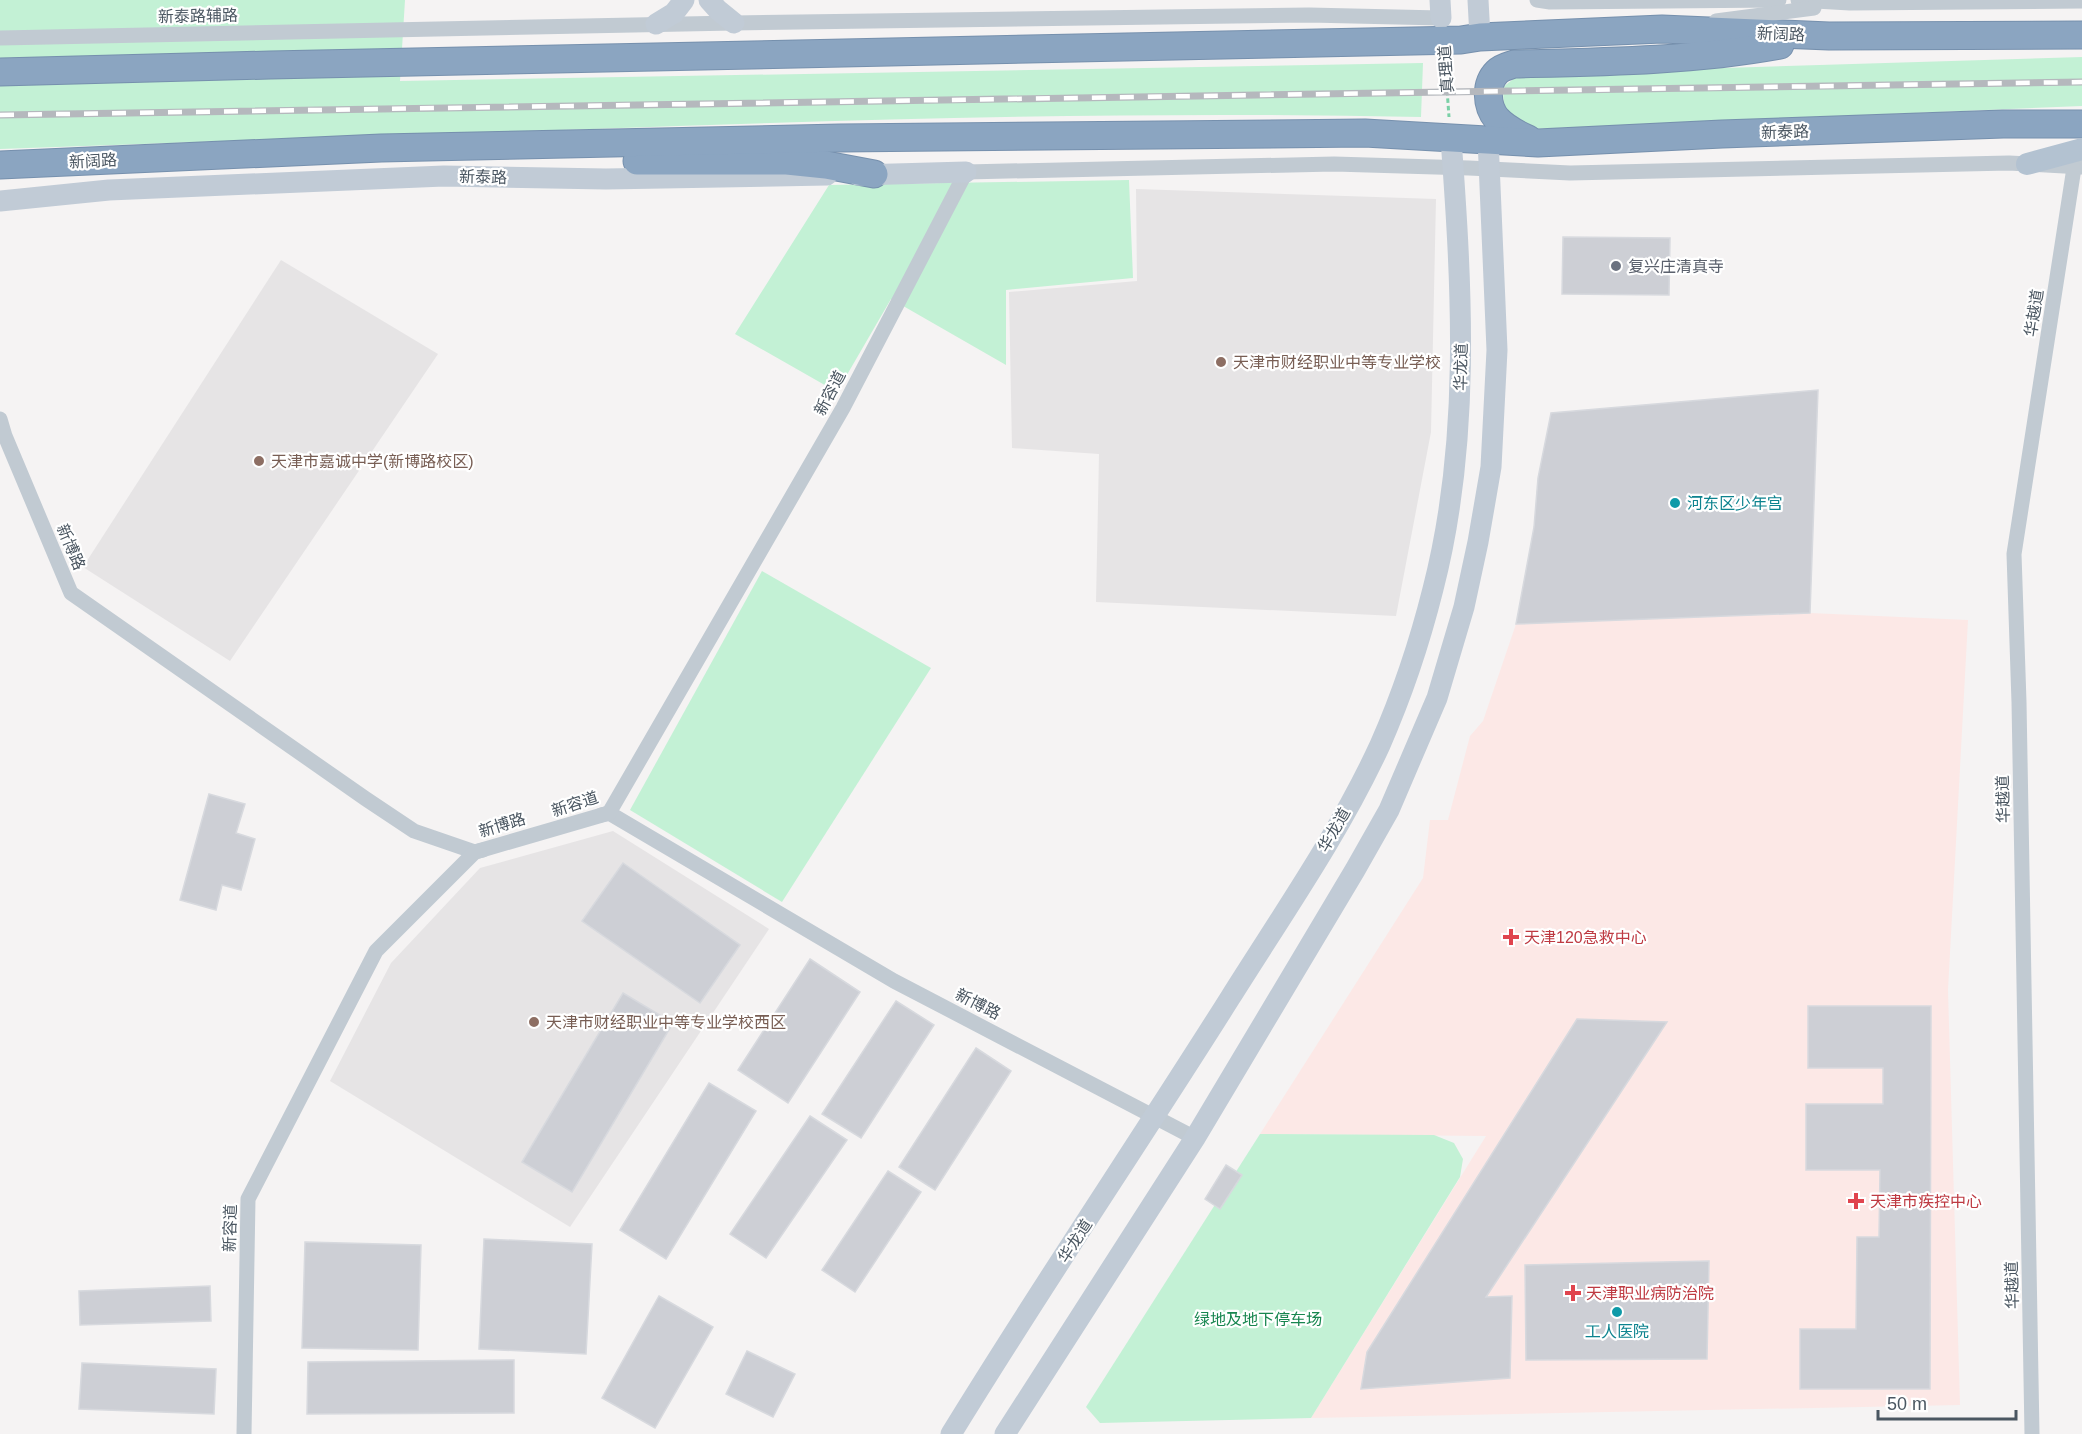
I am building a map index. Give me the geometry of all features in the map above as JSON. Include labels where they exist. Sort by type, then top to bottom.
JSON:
[{"type":"highway","name":"新阔路","points":[[0,72],[1441,19],[1480,37],[1662,29],[1829,36],[2082,35]]},
{"type":"highway","points":[[1538,143],[1507,128],[1491,111],[1488,91],[1491,81],[1498,71],[1505,67],[1514,64],[1644,61],[1750,51],[1829,36]]},
{"type":"highway","name":"新泰路","points":[[483,146],[1060,135],[1365,133],[1538,143],[2003,124],[2082,124]]},
{"type":"highway","name":"新阔路","points":[[0,165],[381,148],[483,146]]},
{"type":"highway","points":[[483,146],[589,161],[787,161],[826,165],[874,174]]},
{"type":"main road","points":[[656,24],[674,13],[684,0]]},
{"type":"main road","points":[[710,0],[734,23]]},
{"type":"main road","points":[[1478,0],[1480,37]]},
{"type":"main road","name":"华龙道","points":[[951,1434],[1156,1116],[1333,834],[1380,744],[1400,695],[1433,589],[1443,542],[1458,426],[1470,168],[1451,139]]},
{"type":"main road","points":[[1005,1434],[1195,1138],[1355,870],[1389,810],[1415,754],[1437,698],[1452,653],[1478,542],[1491,467],[1497,350],[1470,168],[1488,139]]},
{"type":"main road","points":[[2028,164],[2079,162]]},
{"type":"main road","name":"新泰路","points":[[0,201],[109,190],[432,177],[606,179],[966,172]]},
{"type":"street","points":[[1537,0],[1561,2],[1779,0]]},
{"type":"street","points":[[1798,0],[1850,3],[2082,1]]},
{"type":"street","points":[[1662,29],[1850,3]]},
{"type":"street","name":"新泰路辅路","points":[[0,38],[656,24],[1310,15],[1441,19]]},
{"type":"street","name":"华越道","points":[[2032,1434],[2014,554],[2079,162]]},
{"type":"street","points":[[966,172],[1262,164],[1470,168],[1570,173],[2028,164]]},
{"type":"street","name":"新容道","points":[[609,813],[843,408],[966,172]]},
{"type":"street","name":"新博路","points":[[0,419],[71,593],[414,831],[476,852],[609,813],[894,981],[1195,1138]]},
{"type":"street","name":"新容道","points":[[244,1434],[248,1199],[376,951],[476,852]]},
{"type":"path","name":"真理道","points":[[1441,19],[1451,139]]},
{"type":"shaded area","name":"天津市财经职业中等专业学校","points":[[1136,189],[1436,199],[1431,432],[1396,616],[1096,602],[1099,454],[1012,448],[1009,292],[1137,281]]},
{"type":"shaded area","name":"天津市嘉诚中学(新博路校区)","points":[[281,260],[438,354],[230,661],[83,567]]},
{"type":"shaded area","points":[[1810,613],[1968,620],[1948,990],[1960,1405],[1311,1418],[1486,1136],[1260,1134],[1423,878],[1430,820],[1448,820],[1470,736],[1483,721],[1516,624]]},
{"type":"shaded area","name":"天津市财经职业中等专业学校西区","points":[[613,831],[769,929],[570,1227],[330,1081],[391,963],[480,868]]},
{"type":"green space","points":[[0,0],[405,0],[400,81],[1423,63],[1421,117],[1214,115],[904,119],[0,149]]},
{"type":"green space","points":[[2082,57],[2082,106],[1534,129],[1504,115],[1503,87],[1516,77],[1530,74]]},
{"type":"green space","points":[[1129,180],[1133,278],[1006,290],[1006,365],[891,299],[837,392],[735,334],[829,185]]},
{"type":"green space","points":[[762,571],[931,668],[782,902],[630,810]]},
{"type":"green space","name":"绿地及地下停车场","points":[[1260,1134],[1434,1135],[1454,1143],[1463,1159],[1460,1177],[1311,1418],[1100,1423],[1086,1407]]},
{"type":"building","name":"复兴庄清真寺","points":[[1563,237],[1670,238],[1669,295],[1562,294]]},
{"type":"building","name":"河东区少年宫","points":[[1818,390],[1810,613],[1516,624],[1534,527],[1538,478],[1551,413]]},
{"type":"building","points":[[209,794],[245,804],[236,833],[255,839],[241,890],[222,885],[216,910],[180,900]]},
{"type":"building","points":[[623,863],[740,945],[700,1003],[582,921]]},
{"type":"building","points":[[810,959],[860,992],[788,1103],[738,1070]]},
{"type":"building","points":[[623,993],[673,1023],[572,1192],[522,1162]]},
{"type":"building","points":[[896,1001],[934,1025],[861,1138],[822,1114]]},
{"type":"building","points":[[1808,1006],[1931,1006],[1930,1389],[1800,1389],[1800,1329],[1856,1329],[1857,1237],[1879,1237],[1880,1170],[1806,1170],[1806,1104],[1883,1104],[1883,1068],[1808,1068]]},
{"type":"building","points":[[1577,1019],[1667,1022],[1486,1297],[1512,1296],[1510,1378],[1361,1389],[1367,1352]]},
{"type":"building","points":[[976,1048],[1011,1071],[935,1190],[899,1167]]},
{"type":"building","points":[[709,1083],[756,1111],[666,1259],[620,1230]]},
{"type":"building","points":[[810,1116],[847,1140],[766,1258],[730,1234]]},
{"type":"building","points":[[1226,1165],[1242,1175],[1220,1209],[1205,1199]]},
{"type":"building","points":[[888,1171],[921,1192],[855,1292],[822,1270]]},
{"type":"building","points":[[484,1239],[592,1244],[586,1354],[479,1349]]},
{"type":"building","points":[[305,1242],[421,1245],[418,1350],[302,1348]]},
{"type":"building","name":"工人医院","points":[[1709,1261],[1707,1359],[1526,1360],[1525,1265]]},
{"type":"building","points":[[210,1286],[211,1321],[80,1325],[79,1291]]},
{"type":"building","points":[[659,1296],[713,1327],[655,1428],[602,1398]]},
{"type":"building","points":[[747,1351],[795,1374],[773,1417],[726,1394]]},
{"type":"building","points":[[514,1360],[514,1413],[307,1414],[308,1362]]},
{"type":"building","points":[[82,1363],[216,1369],[214,1414],[79,1409]]},
{"type":"railway","points":[[0,115],[2082,82]]},
{"type":"place","name":"复兴庄清真寺","points":[[1616,266]]},
{"type":"place","name":"天津市财经职业中等专业学校","points":[[1221,362]]},
{"type":"place","name":"天津市嘉诚中学(新博路校区)","points":[[259,461]]},
{"type":"place","name":"河东区少年宫","points":[[1675,503]]},
{"type":"place","name":"天津120急救中心","points":[[1511,937]]},
{"type":"place","name":"天津市财经职业中等专业学校西区","points":[[534,1022]]},
{"type":"place","name":"天津市疾控中心","points":[[1856,1201]]},
{"type":"place","name":"天津职业病防治院","points":[[1573,1293]]},
{"type":"place","name":"工人医院","points":[[1617,1312]]}]
